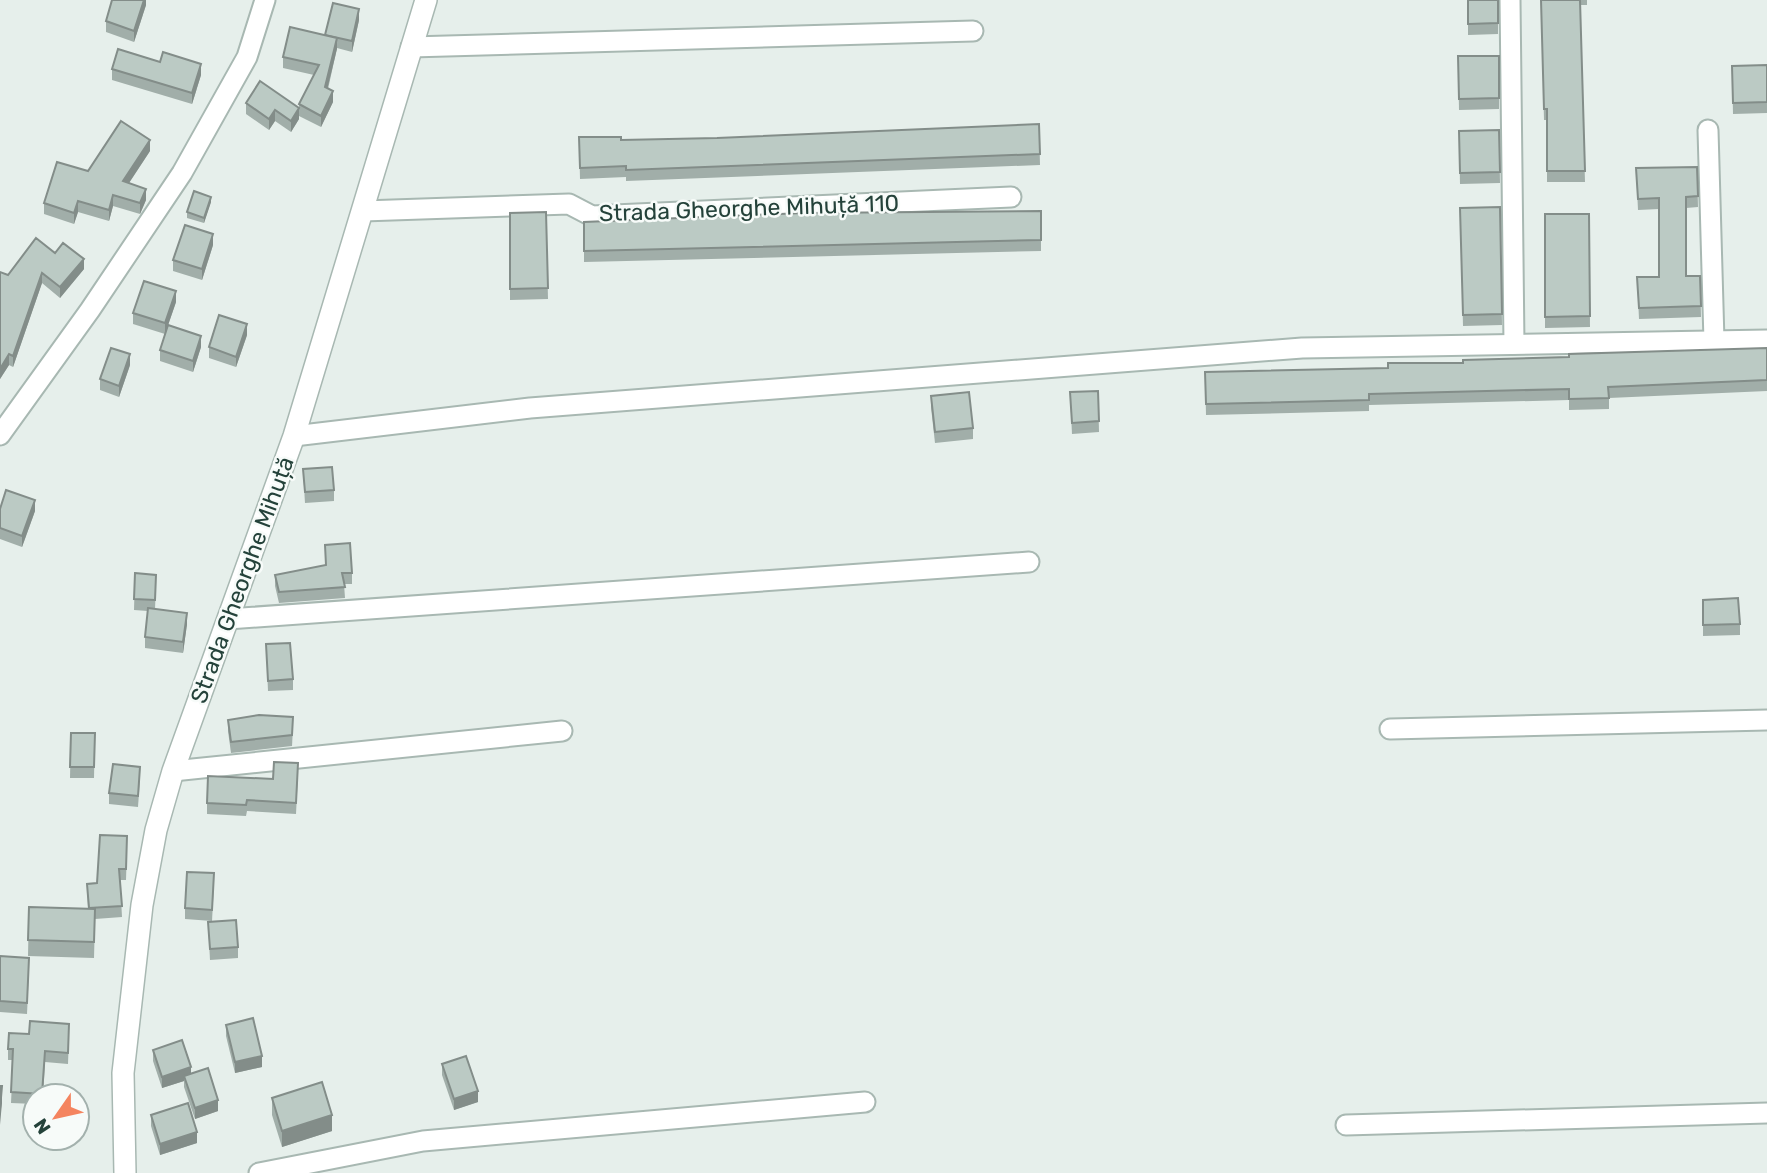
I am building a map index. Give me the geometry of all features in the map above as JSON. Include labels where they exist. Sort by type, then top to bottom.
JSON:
[{"type":"street","points":[[0,435],[90,310],[182,173],[247,57],[265,0]]},
{"type":"street","name":"Strada Gheorghe Mihuță","points":[[125,1173],[123,1073],[142,905],[156,830],[173,771],[294,436],[313,364],[363,211],[426,0]]},
{"type":"street","points":[[1510,0],[1514,344]]},
{"type":"street","points":[[411,47],[973,31]]},
{"type":"street","points":[[1708,130],[1714,341]]},
{"type":"street","name":"Strada Gheorghe Mihuță 110","points":[[363,211],[569,204],[592,216],[1011,197]]},
{"type":"street","points":[[294,436],[530,408],[1302,348],[1767,340]]},
{"type":"street","points":[[228,619],[1029,562]]},
{"type":"street","points":[[1390,729],[1767,720]]},
{"type":"street","points":[[173,771],[562,731]]},
{"type":"street","points":[[260,1173],[424,1142],[865,1102]]},
{"type":"street","points":[[1346,1125],[1767,1113]]},
{"type":"building","points":[[112,0],[144,0],[134,31],[106,21]]},
{"type":"building","points":[[1468,0],[1498,0],[1498,23],[1468,24]]},
{"type":"building","points":[[1541,0],[1580,0],[1585,171],[1547,171],[1547,109],[1544,109]]},
{"type":"building","points":[[333,3],[359,9],[352,41],[325,35]]},
{"type":"building","points":[[290,27],[337,38],[325,87],[333,91],[321,116],[299,104],[319,65],[283,57]]},
{"type":"building","points":[[118,49],[160,62],[163,52],[201,64],[192,93],[112,69]]},
{"type":"building","points":[[1458,56],[1499,56],[1499,98],[1459,99]]},
{"type":"building","points":[[1767,65],[1767,102],[1733,103],[1732,66]]},
{"type":"building","points":[[260,81],[299,108],[291,121],[275,110],[269,119],[246,103]]},
{"type":"building","points":[[121,121],[150,140],[123,181],[146,189],[140,203],[113,195],[109,210],[78,201],[74,213],[44,203],[57,162],[88,171]]},
{"type":"building","points":[[1039,124],[1040,154],[626,170],[626,166],[580,168],[579,137],[621,137],[621,140],[717,138]]},
{"type":"building","points":[[1499,130],[1500,172],[1460,173],[1459,131]]},
{"type":"building","points":[[1697,167],[1698,196],[1686,197],[1686,276],[1700,276],[1701,306],[1639,308],[1637,277],[1659,277],[1659,198],[1638,199],[1636,168]]},
{"type":"building","points":[[194,191],[211,197],[204,218],[187,212]]},
{"type":"building","points":[[1500,207],[1502,314],[1463,315],[1460,208]]},
{"type":"building","points":[[1041,211],[1041,240],[584,251],[584,222],[803,213]]},
{"type":"building","points":[[546,212],[548,288],[510,289],[510,213]]},
{"type":"building","points":[[1545,214],[1589,214],[1590,316],[1545,317]]},
{"type":"building","points":[[185,225],[213,234],[202,269],[173,260]]},
{"type":"building","points":[[36,238],[55,253],[63,243],[84,259],[60,287],[42,273],[13,356],[9,354],[0,369],[0,272],[8,275]]},
{"type":"building","points":[[144,281],[176,291],[165,323],[133,313]]},
{"type":"building","points":[[219,315],[247,324],[236,357],[209,347]]},
{"type":"building","points":[[168,325],[201,336],[193,361],[160,350]]},
{"type":"building","points":[[111,348],[130,354],[119,386],[100,379]]},
{"type":"building","points":[[1767,348],[1767,380],[1608,387],[1609,398],[1569,399],[1569,389],[1369,394],[1369,400],[1206,404],[1205,372],[1388,368],[1388,363],[1463,363],[1463,360],[1569,357],[1569,354]]},
{"type":"building","points":[[1098,391],[1099,421],[1072,423],[1070,392]]},
{"type":"building","points":[[969,392],[973,428],[935,432],[931,396]]},
{"type":"building","points":[[332,467],[334,490],[305,492],[303,469]]},
{"type":"building","points":[[6,490],[35,500],[22,536],[0,528],[0,509]]},
{"type":"building","points":[[350,543],[352,573],[342,573],[345,587],[279,592],[275,575],[326,565],[325,545]]},
{"type":"building","points":[[135,573],[156,575],[155,600],[134,599]]},
{"type":"building","points":[[1738,598],[1740,624],[1703,625],[1703,600]]},
{"type":"building","points":[[148,608],[187,613],[183,642],[145,637]]},
{"type":"building","points":[[290,643],[293,679],[268,681],[266,644]]},
{"type":"building","points":[[259,715],[293,717],[292,735],[231,742],[228,720]]},
{"type":"building","points":[[71,733],[95,733],[94,767],[70,767]]},
{"type":"building","points":[[274,762],[298,763],[296,803],[247,800],[246,805],[207,803],[208,776],[273,779]]},
{"type":"building","points":[[113,764],[140,767],[138,796],[109,793]]},
{"type":"building","points":[[100,835],[127,836],[126,869],[119,869],[122,906],[89,908],[87,884],[97,883]]},
{"type":"building","points":[[187,872],[214,873],[212,910],[185,908]]},
{"type":"building","points":[[29,907],[95,909],[94,942],[28,940]]},
{"type":"building","points":[[236,920],[238,947],[210,949],[208,922]]},
{"type":"building","points":[[0,956],[29,958],[27,1003],[0,1001]]},
{"type":"building","points":[[253,1018],[262,1056],[235,1062],[226,1025]]},
{"type":"building","points":[[30,1021],[69,1024],[68,1053],[45,1051],[43,1082],[21,1082],[21,1093],[11,1092],[13,1049],[8,1049],[9,1033],[29,1034]]},
{"type":"building","points":[[182,1040],[191,1067],[162,1077],[153,1050]]},
{"type":"building","points":[[466,1056],[478,1091],[454,1099],[442,1064]]},
{"type":"building","points":[[208,1068],[218,1100],[195,1108],[184,1076]]},
{"type":"building","points":[[322,1082],[332,1115],[282,1131],[272,1098]]},
{"type":"building","points":[[188,1103],[197,1132],[160,1144],[151,1115]]}]
